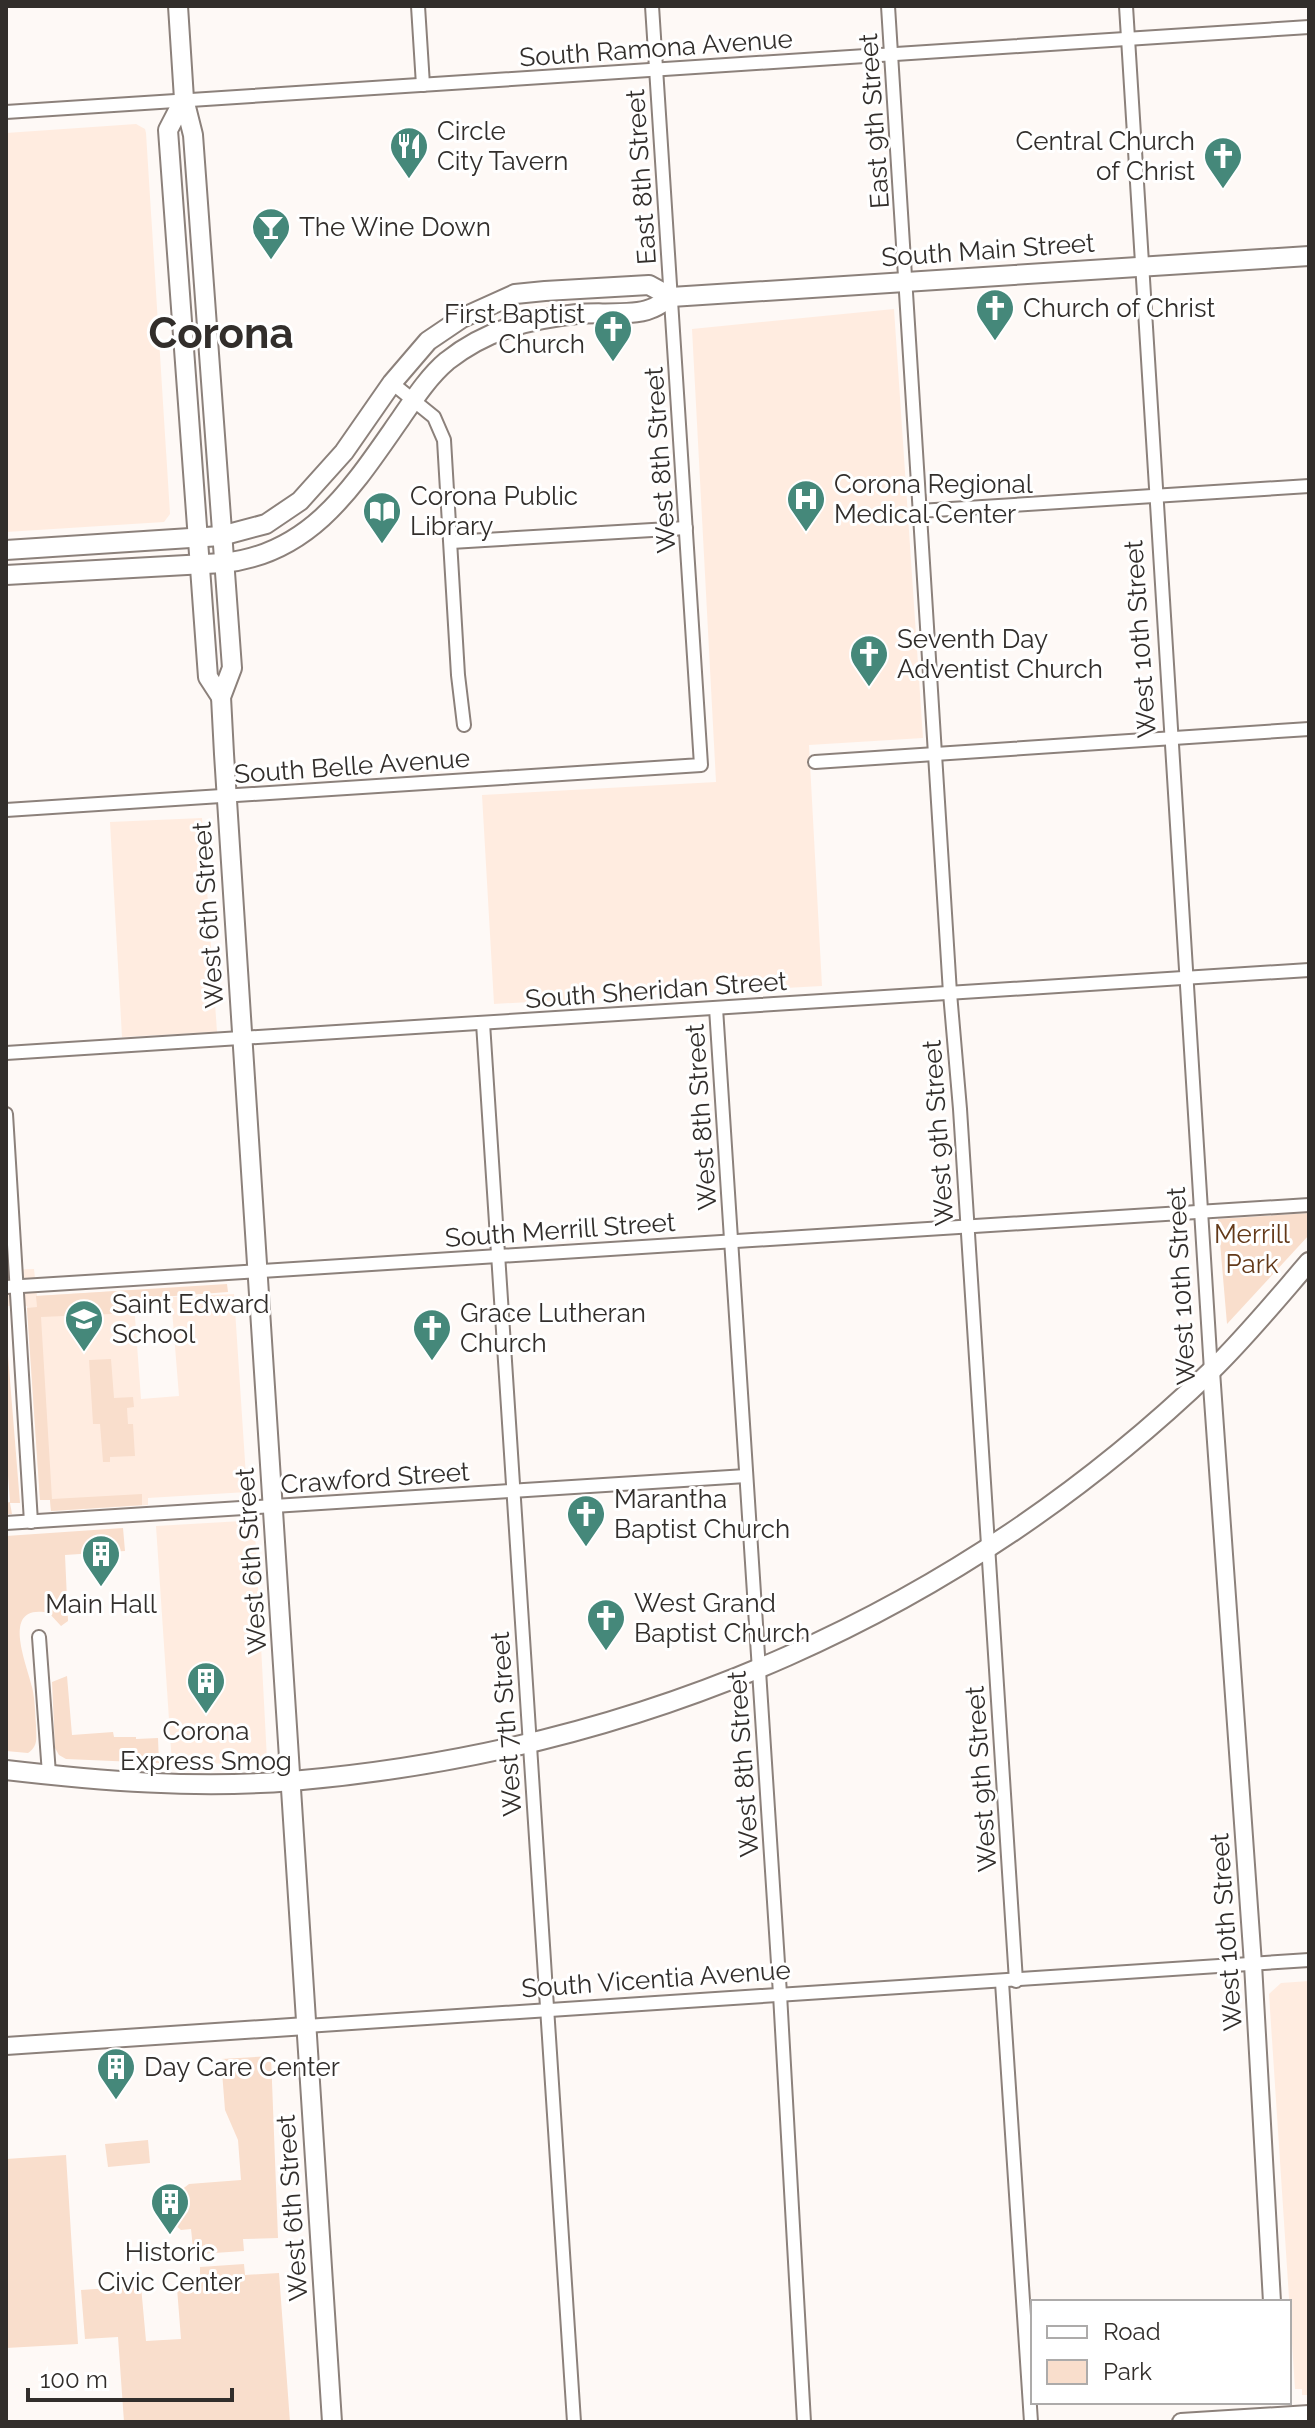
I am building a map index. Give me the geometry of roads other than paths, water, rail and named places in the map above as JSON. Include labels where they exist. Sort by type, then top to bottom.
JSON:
[{"type":"main road","name":"West 6th Street","points":[[178,6],[184,99],[193,135],[232,668],[221,697],[226,796],[332,2422]]},
{"type":"main road","name":"West 6th Street","points":[[184,99],[168,130],[208,677],[221,697]]},
{"type":"main road","name":"South Main Street","points":[[6,575],[223,563],[278,549],[319,522],[345,497],[414,400],[446,362],[475,343],[522,321],[649,310],[671,297],[1309,256]]},
{"type":"main road","name":"South Main Street","points":[[6,550],[221,536],[266,524],[300,501],[344,452],[392,383],[428,341],[462,318],[515,294],[649,285],[671,297]]},
{"type":"main road","points":[[6,1770],[108,1780],[186,1783],[290,1781],[415,1766],[528,1745],[638,1714],[759,1670],[874,1615],[988,1548],[1067,1494],[1120,1452],[1211,1371],[1263,1317],[1309,1262]]},
{"type":"street","points":[[418,6],[423,85]]},
{"type":"street","name":"East 8th Street","points":[[652,6],[671,297]]},
{"type":"street","name":"East 9th Street","points":[[888,6],[906,282]]},
{"type":"street","name":"West 10th Street","points":[[1126,6],[1211,1371],[1253,1964],[1272,2300]]},
{"type":"street","name":"South Ramona Avenue","points":[[6,112],[1309,27]]},
{"type":"street","name":"West 9th Street","points":[[906,282],[934,753],[1016,1981]]},
{"type":"street","name":"West 8th Street","points":[[671,297],[701,765]]},
{"type":"street","points":[[392,383],[434,417],[444,440],[458,675],[464,725]]},
{"type":"street","points":[[919,511],[1309,486]]},
{"type":"street","points":[[451,542],[686,528]]},
{"type":"street","points":[[815,762],[1309,729]]},
{"type":"street","name":"South Belle Avenue","points":[[6,810],[701,765]]},
{"type":"street","name":"South Sheridan Street","points":[[6,1053],[1309,970]]},
{"type":"street","name":"West 8th Street","points":[[716,1008],[780,1994],[804,2422]]},
{"type":"street","name":"West 7th Street","points":[[483,1023],[574,2422]]},
{"type":"street","points":[[6,1114],[11,1287],[31,1522]]},
{"type":"street","name":"South Merrill Street","points":[[11,1287],[1309,1205]]},
{"type":"street","name":"Crawford Street","points":[[6,1523],[746,1476]]},
{"type":"street","points":[[39,1637],[49,1774]]},
{"type":"street","name":"South Vicentia Avenue","points":[[6,2046],[1309,1960]]},
{"type":"street","points":[[1002,1982],[1031,2422]]},
{"type":"street","points":[[1181,2422],[1279,2413],[1309,2414]]},
{"type":"place","name":"Circle City Tavern","points":[[409,180]]},
{"type":"place","name":"Central Church of Christ","points":[[1223,190]]},
{"type":"place","name":"The Wine Down","points":[[271,261]]},
{"type":"place","name":"Church of Christ","points":[[995,342]]},
{"type":"place","name":"First Baptist Church","points":[[613,363]]},
{"type":"place","name":"Corona Regional Medical Center","points":[[806,533]]},
{"type":"place","name":"Corona Public Library","points":[[382,545]]},
{"type":"place","name":"Seventh Day Adventist Church","points":[[869,688]]},
{"type":"place","name":"Saint Edward School","points":[[84,1353]]},
{"type":"place","name":"Grace Lutheran Church","points":[[432,1362]]},
{"type":"place","name":"Marantha Baptist Church","points":[[586,1548]]},
{"type":"place","name":"Main Hall","points":[[101,1588]]},
{"type":"place","name":"West Grand Baptist Church","points":[[606,1652]]},
{"type":"place","name":"Corona Express Smog","points":[[206,1715]]},
{"type":"place","name":"Day Care Center","points":[[116,2101]]},
{"type":"place","name":"Historic Civic Center","points":[[170,2236]]},
{"type":"district","name":"Corona","points":[[221,333]]},
{"type":"park label","name":"Merrill Park","points":[[1252,1249]]}]
